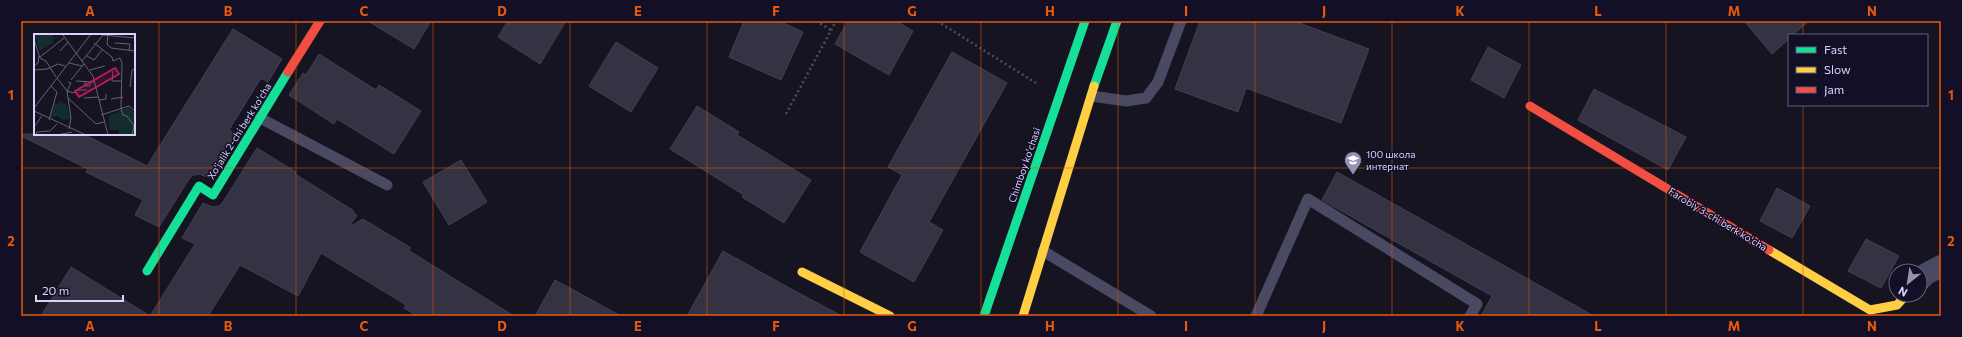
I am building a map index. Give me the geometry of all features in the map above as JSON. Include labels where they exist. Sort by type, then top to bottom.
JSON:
[{"type":"street","name":"Xo'jalik 2-chi berk ko'cha","points":[[146,271],[199,186],[213,195],[320,21]]},
{"type":"street","name":"Chimboy ko'chasi","points":[[984,316],[1085,21]]},
{"type":"street","points":[[1023,316],[1117,21]]},
{"type":"street","name":"Farobiy 3-chi berk ko'cha","points":[[1530,106],[1870,310],[1897,305],[1899,303]]},
{"type":"street","points":[[1928,273],[1941,266]]},
{"type":"street","points":[[802,272],[890,316]]},
{"type":"lane","points":[[1092,96],[1126,101],[1146,98],[1158,82],[1180,21]]},
{"type":"lane","points":[[260,118],[387,185]]},
{"type":"lane","points":[[1256,316],[1308,200],[1477,304],[1470,316]]},
{"type":"lane","points":[[1043,251],[1151,316]]},
{"type":"path","points":[[816,21],[831,30]]},
{"type":"path","points":[[786,114],[836,21]]},
{"type":"path","points":[[937,21],[1059,97]]},
{"type":"building","points":[[368,21],[431,21],[414,49]]},
{"type":"building","points":[[508,21],[566,21],[540,64],[498,37]]},
{"type":"building","points":[[744,21],[779,21],[803,32],[781,80],[729,57]]},
{"type":"building","points":[[848,21],[896,21],[913,31],[889,75],[835,44]]},
{"type":"building","points":[[1200,21],[1294,21],[1369,49],[1341,123],[1246,88],[1238,112],[1175,89]]},
{"type":"building","points":[[1744,21],[1809,21],[1794,34],[1788,34],[1788,40],[1772,54]]},
{"type":"building","points":[[233,29],[282,59],[268,82],[261,78],[229,130],[236,134],[209,178],[199,174],[193,175],[159,227],[135,215],[143,200],[86,172],[88,169],[21,136],[21,134],[85,135],[147,166]]},
{"type":"building","points":[[616,42],[658,68],[631,112],[589,86]]},
{"type":"building","points":[[1488,47],[1521,65],[1504,98],[1471,80]]},
{"type":"building","points":[[952,52],[1007,83],[929,222],[943,230],[914,282],[860,252],[902,175],[888,167]]},
{"type":"building","points":[[319,54],[376,90],[379,85],[421,111],[394,154],[337,119],[334,124],[289,95],[303,73],[306,75]]},
{"type":"building","points":[[1594,89],[1686,137],[1668,170],[1578,120]]},
{"type":"building","points":[[697,106],[739,132],[737,135],[811,180],[784,223],[742,197],[744,195],[670,149]]},
{"type":"building","points":[[257,148],[354,211],[353,213],[357,215],[349,227],[363,219],[411,248],[408,250],[514,316],[417,316],[404,308],[406,305],[321,253],[298,296],[240,265],[208,316],[150,316],[195,244],[182,238],[203,203],[213,207],[219,206],[223,202]]},
{"type":"building","points":[[461,160],[487,202],[449,225],[423,182]]},
{"type":"building","points":[[1337,172],[1594,316],[1481,316],[1492,296],[1322,200]]},
{"type":"building","points":[[1777,188],[1810,206],[1792,238],[1760,221]]},
{"type":"building","points":[[1866,239],[1899,256],[1895,263],[1888,263],[1888,276],[1881,288],[1848,271]]},
{"type":"building","points":[[723,251],[793,290],[842,316],[687,316]]},
{"type":"building","points":[[71,267],[150,316],[41,316]]},
{"type":"building","points":[[555,280],[621,316],[535,316]]},
{"type":"traffic: fast","points":[[984,316],[1085,21]]},
{"type":"traffic: fast","points":[[1094,86],[1117,21]]},
{"type":"traffic: fast","points":[[147,271],[199,186],[213,195],[288,72]]},
{"type":"traffic: slow","points":[[1023,316],[1094,86]]},
{"type":"traffic: slow","points":[[1769,250],[1870,310],[1897,305],[1899,303]]},
{"type":"traffic: slow","points":[[802,272],[890,316]]},
{"type":"traffic: jam","points":[[288,72],[320,21]]},
{"type":"traffic: jam","points":[[1530,106],[1769,250]]},
{"type":"place","name":"100 школа интернат","points":[[1353,175]]}]
